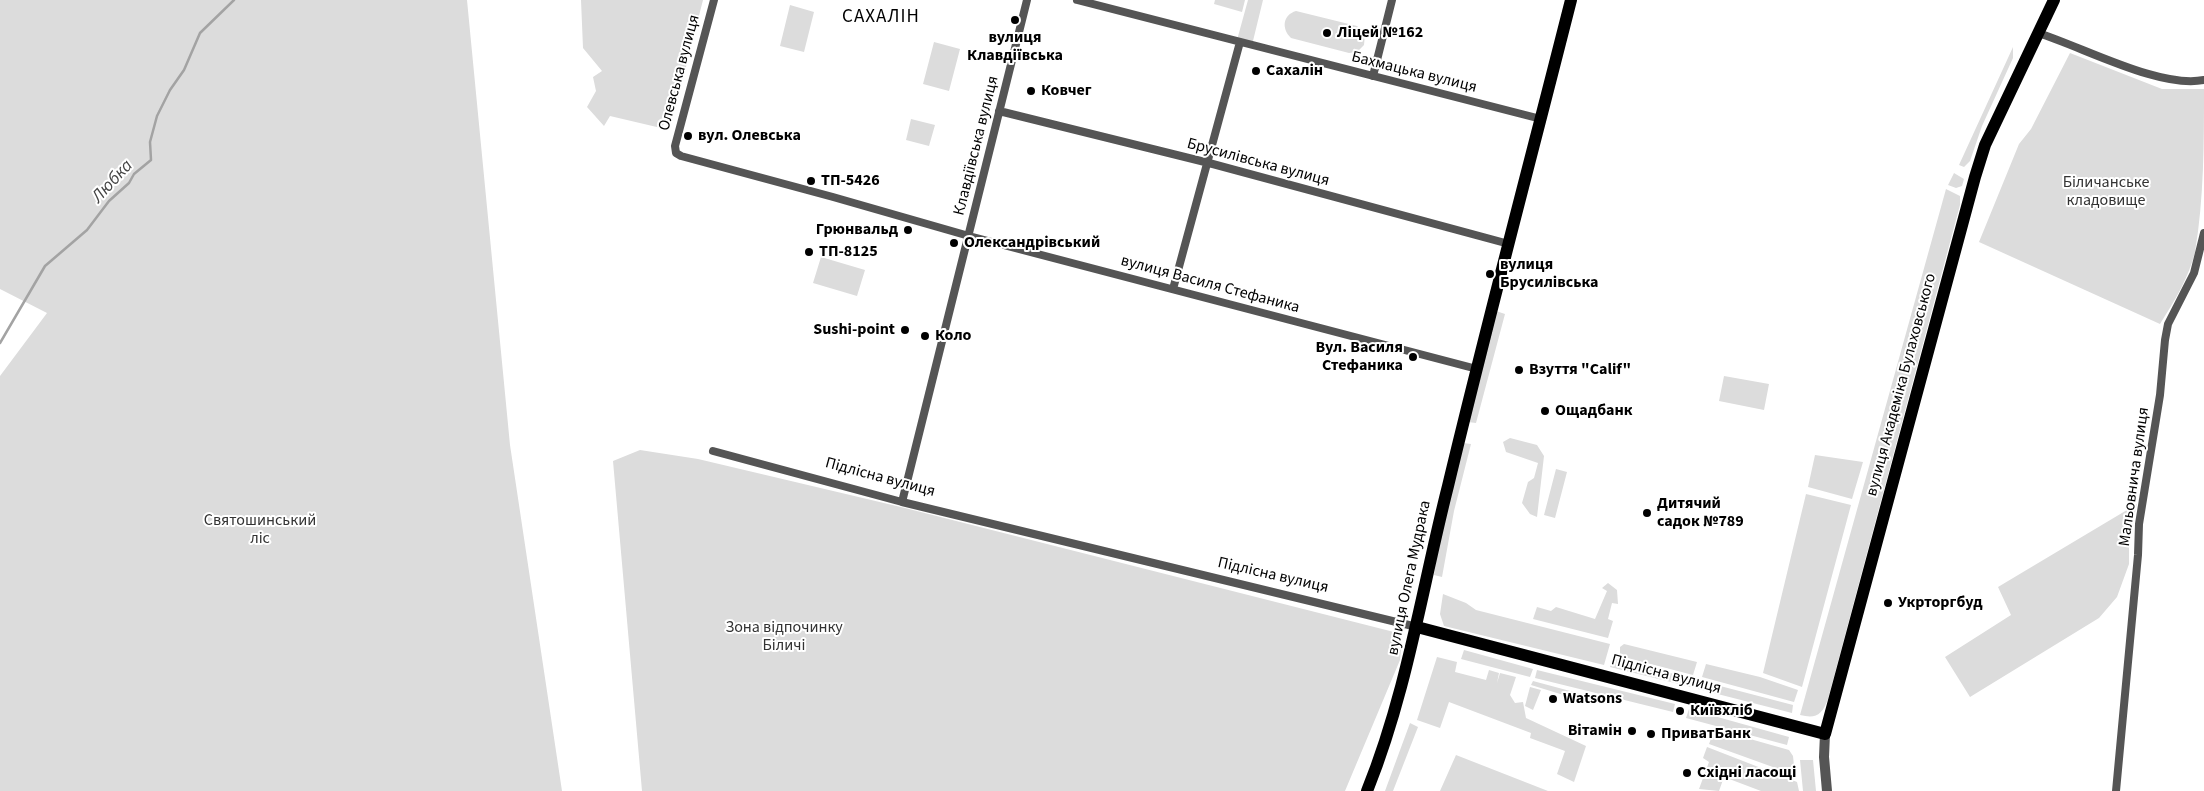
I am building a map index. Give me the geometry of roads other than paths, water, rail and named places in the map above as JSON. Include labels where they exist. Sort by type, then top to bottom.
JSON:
[{"type":"main road","name":"вулиця Олега Мудрака","points":[[1367,791],[1401,692],[1417,627],[1432,548],[1510,244],[1569,0]]},
{"type":"main road","name":"вулиця Академіка Булаховського","points":[[1825,734],[1975,176],[1985,145],[2054,0]]},
{"type":"main road","name":"Підлісна вулиця","points":[[1417,627],[1825,734]]},
{"type":"street","name":"Олевська вулиця","points":[[676,153],[675,146],[714,0]]},
{"type":"street","name":"Клавдіївська вулиця","points":[[902,502],[1027,0]]},
{"type":"street","name":"Бахмацька вулиця","points":[[1078,0],[1541,119]]},
{"type":"street","points":[[1372,76],[1392,0]]},
{"type":"street","points":[[2038,34],[2155,76],[2190,83],[2204,80]]},
{"type":"street","points":[[1173,289],[1209,163],[1240,42]]},
{"type":"street","name":"Брусилівська вулиця","points":[[999,110],[1209,163],[1510,244]]},
{"type":"street","name":"вулиця Василя Стефаника","points":[[676,153],[681,156],[969,236],[1477,369]]},
{"type":"street","name":"Мальовнича вулиця","points":[[2116,791],[2138,555],[2139,524],[2160,395],[2165,340],[2168,324],[2194,273],[2204,234]]},
{"type":"street","name":"Підлісна вулиця","points":[[713,451],[902,502],[1417,627]]},
{"type":"street","name":"вулиця Академіка Булаховського","points":[[1825,734],[1824,758],[1827,791]]},
{"type":"waterway","name":"Любка","points":[[0,343],[45,266],[87,230],[109,201],[129,183],[134,174],[151,160],[150,142],[157,116],[170,90],[184,70],[200,33],[234,0]]},
{"type":"place","name":"вулиця Клавдіївська","points":[[1015,20]]},
{"type":"place","name":"Ліцей №162","points":[[1327,33]]},
{"type":"place","name":"Сахалін","points":[[1256,71]]},
{"type":"place","name":"Ковчег","points":[[1031,91]]},
{"type":"place","name":"вул. Олевська","points":[[688,136]]},
{"type":"place","name":"ТП-5426","points":[[811,181]]},
{"type":"place","name":"Грюнвальд","points":[[908,230]]},
{"type":"place","name":"Олександрівський","points":[[954,243]]},
{"type":"place","name":"ТП-8125","points":[[809,252]]},
{"type":"place","name":"вулиця Брусилівська","points":[[1490,274]]},
{"type":"place","name":"Sushi-point","points":[[905,330]]},
{"type":"place","name":"Коло","points":[[925,336]]},
{"type":"place","name":"Вул. Василя Стефаника","points":[[1413,357]]},
{"type":"place","name":"Взуття \"Calif\"","points":[[1519,370]]},
{"type":"place","name":"Ощадбанк","points":[[1545,411]]},
{"type":"place","name":"Дитячий садок №789","points":[[1647,513]]},
{"type":"place","name":"Укрторгбуд","points":[[1888,603]]},
{"type":"place","name":"Watsons","points":[[1553,699]]},
{"type":"place","name":"Київхліб","points":[[1680,711]]},
{"type":"place","name":"Вітамін","points":[[1632,731]]},
{"type":"place","name":"ПриватБанк","points":[[1651,734]]},
{"type":"place","name":"Східні ласощі","points":[[1687,773]]},
{"type":"district","name":"САХАЛІН","points":[[881,18]]},
{"type":"park label","name":"Біличанське кладовище","points":[[2106,192]]},
{"type":"park label","name":"Святошинський ліс","points":[[260,530]]},
{"type":"park label","name":"Зона відпочинку Біличі","points":[[784,637]]}]
